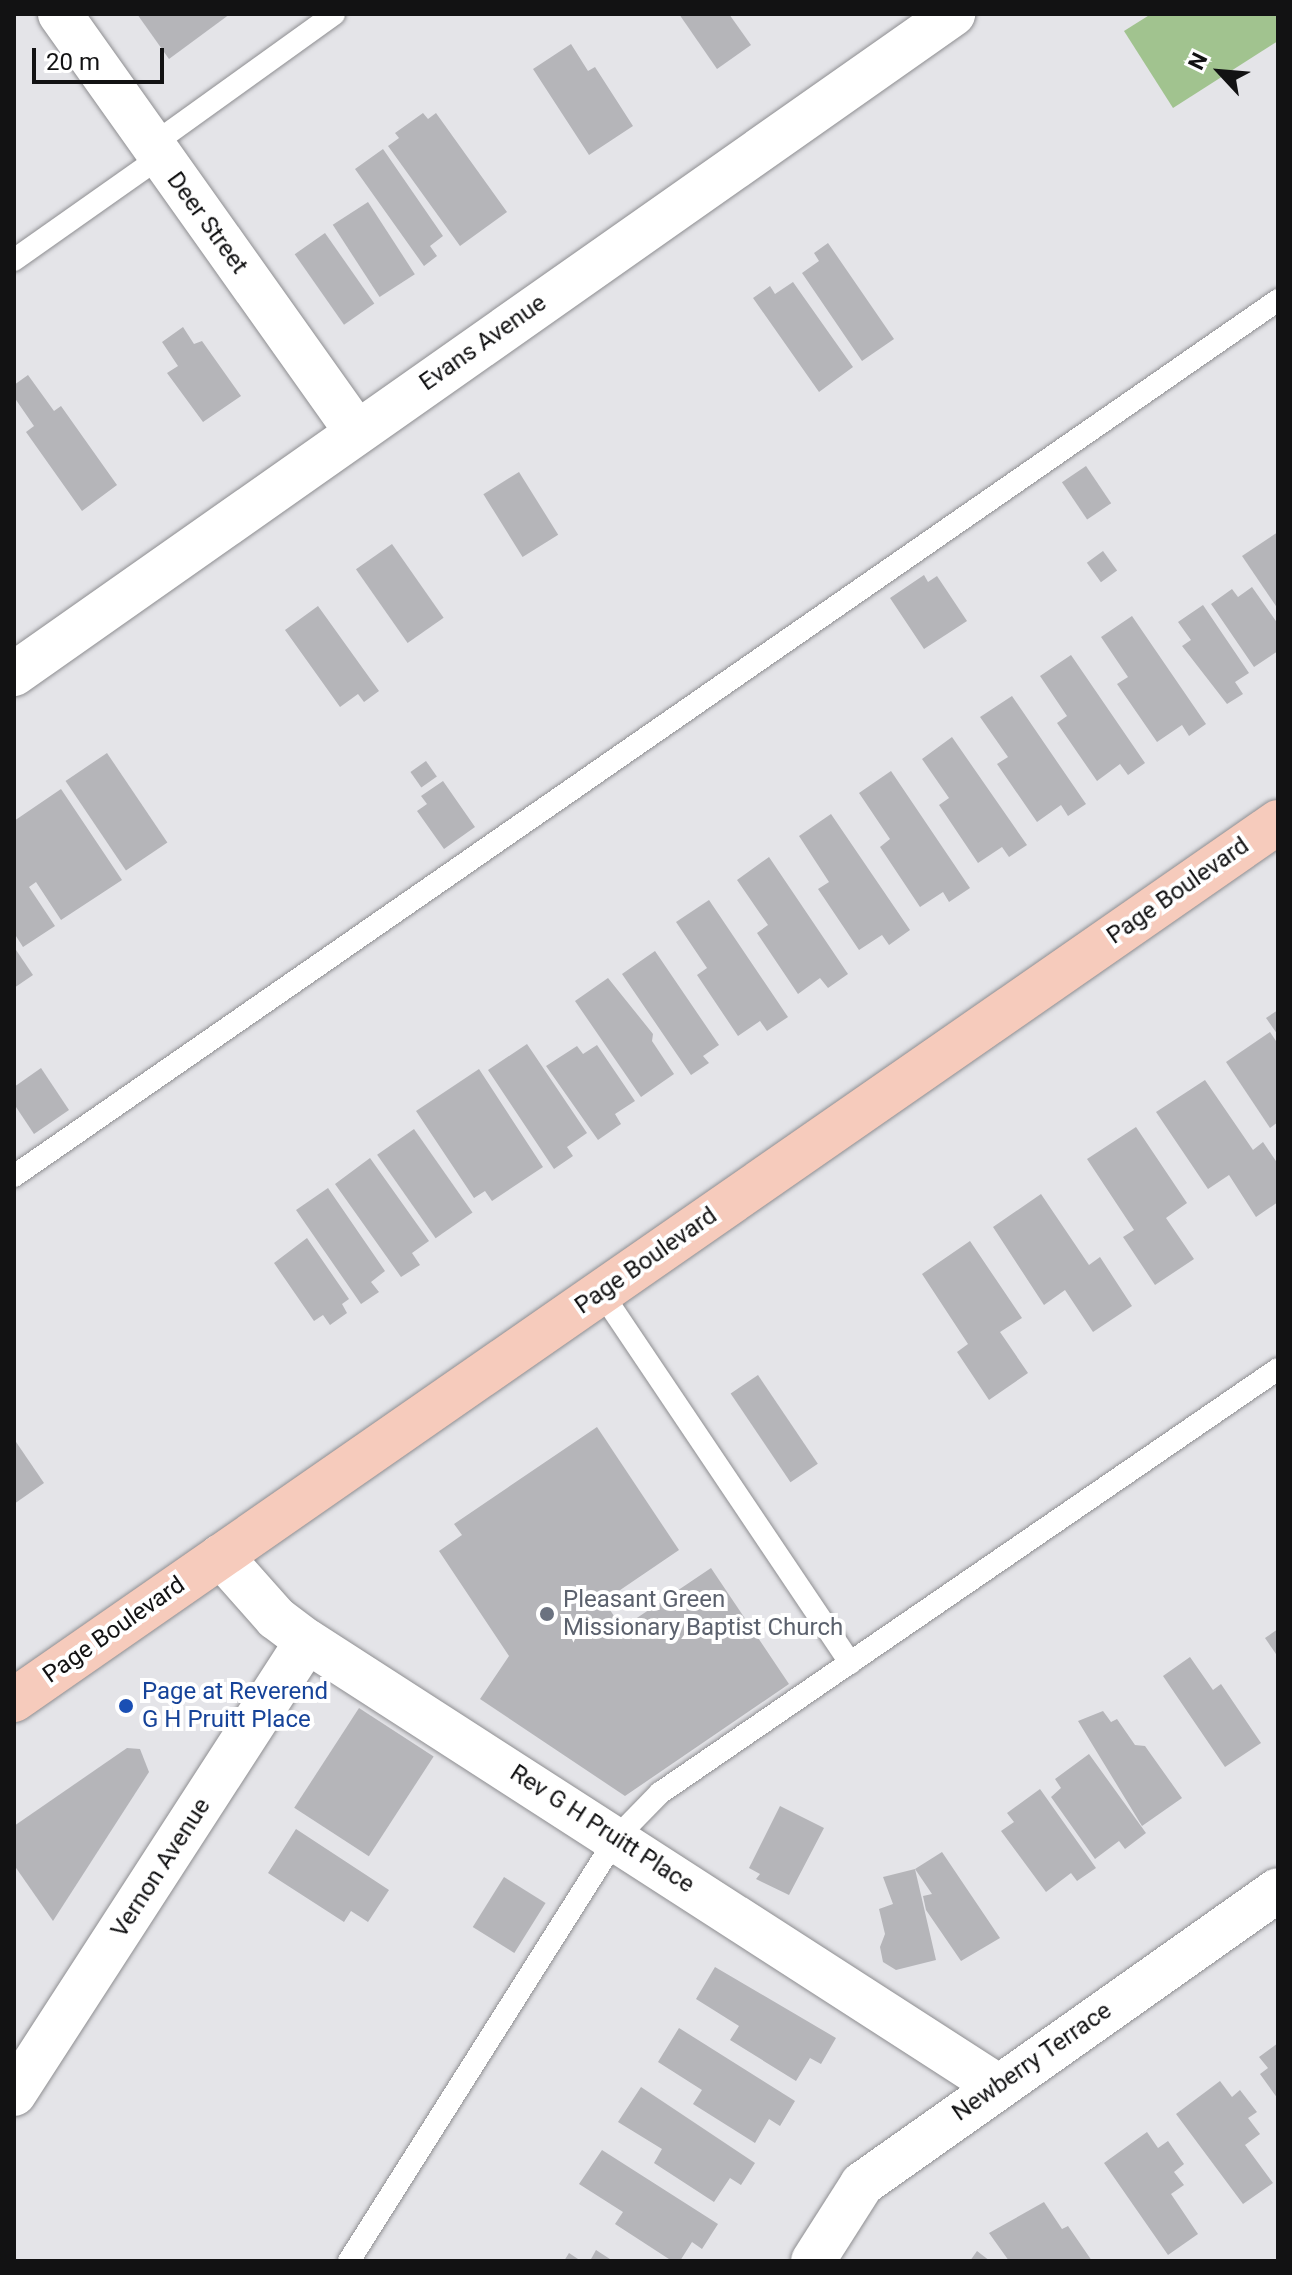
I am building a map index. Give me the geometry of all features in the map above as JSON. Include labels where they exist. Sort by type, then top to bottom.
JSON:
[{"type":"main road","name":"Page Boulevard","points":[[14,1700],[1278,822]]},
{"type":"street","name":"Deer Street","points":[[60,14],[356,431]]},
{"type":"street","name":"Evans Avenue","points":[[14,674],[953,14]]},
{"type":"street","name":"Rev G H Pruitt Place","points":[[221,1556],[276,1618],[307,1641],[617,1837],[996,2085]]},
{"type":"street","name":"Vernon Avenue","points":[[14,2094],[307,1641]]},
{"type":"street","name":"Newberry Terrace","points":[[813,2261],[862,2184],[996,2085],[1278,1890]]},
{"type":"lane","points":[[14,260],[334,14]]},
{"type":"lane","points":[[14,1176],[1278,300]]},
{"type":"lane","points":[[601,1292],[850,1663]]},
{"type":"lane","points":[[349,2261],[617,1837],[660,1793],[1278,1369]]},
{"type":"green space","points":[[1151,14],[1278,14],[1278,41],[1173,108],[1124,31]]},
{"type":"building","points":[[137,14],[230,14],[169,59]]},
{"type":"building","points":[[679,14],[729,14],[751,45],[717,69]]},
{"type":"building","points":[[571,44],[588,71],[595,67],[633,126],[589,155],[533,69]]},
{"type":"building","points":[[423,113],[428,119],[436,113],[507,212],[460,246],[388,146],[399,138],[395,133]]},
{"type":"building","points":[[383,149],[443,236],[430,246],[437,256],[424,266],[355,169]]},
{"type":"building","points":[[368,202],[415,274],[380,297],[333,225]]},
{"type":"building","points":[[325,233],[374,303],[344,325],[295,254]]},
{"type":"building","points":[[828,243],[894,339],[862,361],[802,273],[819,261],[814,253]]},
{"type":"building","points":[[793,282],[853,367],[819,392],[753,298],[770,286],[775,294]]},
{"type":"building","points":[[183,327],[194,344],[202,341],[241,396],[203,422],[167,373],[178,366],[162,342]]},
{"type":"building","points":[[28,375],[54,411],[61,406],[117,485],[82,511],[26,432],[34,426],[14,397],[14,385]]},
{"type":"building","points":[[1086,466],[1111,503],[1087,520],[1062,482]]},
{"type":"building","points":[[519,472],[558,535],[523,557],[483,494]]},
{"type":"building","points":[[1278,532],[1278,609],[1242,556]]},
{"type":"building","points":[[392,544],[444,618],[408,643],[356,569]]},
{"type":"building","points":[[1103,551],[1117,570],[1101,582],[1087,563]]},
{"type":"building","points":[[924,575],[928,582],[937,576],[967,621],[924,649],[890,598]]},
{"type":"building","points":[[1252,587],[1278,624],[1278,651],[1254,667],[1211,604],[1232,589],[1238,597]]},
{"type":"building","points":[[1203,605],[1249,673],[1235,682],[1243,694],[1227,704],[1182,646],[1191,640],[1178,622]]},
{"type":"building","points":[[318,606],[379,691],[364,702],[358,694],[340,707],[285,630]]},
{"type":"building","points":[[1132,616],[1206,724],[1189,736],[1182,725],[1157,742],[1117,684],[1128,677],[1101,637]]},
{"type":"building","points":[[1071,655],[1145,763],[1128,775],[1120,764],[1097,781],[1057,723],[1067,716],[1040,676]]},
{"type":"building","points":[[1012,696],[1086,804],[1068,816],[1061,805],[1037,822],[997,764],[1008,757],[980,717]]},
{"type":"building","points":[[952,737],[1027,845],[1009,857],[1002,847],[978,863],[939,805],[949,798],[922,759]]},
{"type":"building","points":[[107,753],[167,843],[126,870],[66,781]]},
{"type":"building","points":[[426,761],[437,777],[421,787],[410,772]]},
{"type":"building","points":[[891,771],[970,888],[949,902],[943,892],[920,907],[880,847],[890,839],[859,793]]},
{"type":"building","points":[[443,781],[475,827],[444,849],[417,811],[427,804],[421,796]]},
{"type":"building","points":[[61,789],[122,880],[61,920],[36,882],[29,887],[55,926],[23,947],[14,933],[14,821]]},
{"type":"building","points":[[831,814],[910,930],[889,945],[882,935],[859,950],[818,889],[829,882],[799,836]]},
{"type":"building","points":[[769,857],[848,974],[828,988],[820,978],[798,994],[757,933],[768,925],[737,880]]},
{"type":"building","points":[[709,900],[788,1017],[767,1031],[760,1021],[738,1036],[697,975],[707,968],[676,922]]},
{"type":"building","points":[[14,947],[33,975],[14,988]]},
{"type":"building","points":[[655,951],[719,1045],[703,1056],[709,1063],[691,1075],[622,974]]},
{"type":"building","points":[[608,978],[653,1034],[652,1041],[674,1074],[641,1097],[575,1001]]},
{"type":"building","points":[[1278,1010],[1278,1035],[1266,1018]]},
{"type":"building","points":[[1270,1032],[1278,1044],[1278,1122],[1270,1128],[1226,1062]]},
{"type":"building","points":[[527,1044],[587,1133],[567,1147],[573,1156],[554,1169],[488,1070]]},
{"type":"building","points":[[597,1045],[635,1101],[615,1114],[621,1124],[598,1140],[546,1066],[577,1046],[583,1054]]},
{"type":"building","points":[[41,1068],[69,1110],[34,1134],[14,1104],[14,1087]]},
{"type":"building","points":[[479,1069],[543,1167],[492,1201],[485,1191],[474,1198],[416,1111]]},
{"type":"building","points":[[1205,1080],[1253,1150],[1263,1142],[1278,1164],[1278,1202],[1256,1217],[1229,1175],[1208,1189],[1156,1112]]},
{"type":"building","points":[[1136,1127],[1187,1203],[1166,1218],[1194,1259],[1155,1285],[1123,1237],[1134,1230],[1087,1159]]},
{"type":"building","points":[[414,1129],[473,1213],[436,1238],[377,1155]]},
{"type":"building","points":[[370,1158],[429,1241],[412,1253],[420,1265],[401,1277],[335,1184]]},
{"type":"building","points":[[328,1188],[385,1271],[371,1282],[379,1292],[361,1304],[296,1210]]},
{"type":"building","points":[[1041,1194],[1089,1265],[1100,1257],[1132,1306],[1093,1332],[1065,1290],[1044,1305],[993,1227]]},
{"type":"building","points":[[307,1238],[349,1299],[342,1304],[347,1313],[330,1325],[323,1315],[314,1321],[274,1263]]},
{"type":"building","points":[[970,1241],[1022,1318],[1000,1332],[1028,1373],[989,1400],[957,1352],[968,1344],[922,1274]]},
{"type":"building","points":[[758,1375],[818,1464],[790,1482],[731,1393]]},
{"type":"building","name":"Pleasant Green Missionary Baptist Church","points":[[597,1427],[679,1550],[604,1601],[622,1628],[711,1568],[789,1684],[625,1796],[480,1699],[509,1656],[439,1551],[462,1535],[454,1524]]},
{"type":"building","points":[[14,1439],[44,1483],[14,1504]]},
{"type":"building","points":[[1278,1629],[1278,1657],[1265,1638]]},
{"type":"building","points":[[1190,1657],[1213,1690],[1221,1684],[1261,1743],[1225,1767],[1163,1676]]},
{"type":"building","points":[[359,1708],[434,1756],[369,1856],[294,1808]]},
{"type":"building","points":[[1103,1711],[1111,1722],[1117,1719],[1135,1745],[1145,1746],[1182,1798],[1142,1826],[1078,1721]]},
{"type":"building","points":[[127,1748],[140,1749],[149,1772],[53,1921],[14,1865],[14,1826]]},
{"type":"building","points":[[1089,1754],[1146,1833],[1125,1849],[1119,1841],[1095,1859],[1051,1797],[1061,1788],[1055,1779]]},
{"type":"building","points":[[1040,1789],[1096,1868],[1077,1881],[1071,1873],[1046,1892],[1001,1831],[1014,1822],[1007,1813]]},
{"type":"building","points":[[780,1806],[824,1828],[789,1895],[756,1879],[760,1874],[749,1868]]},
{"type":"building","points":[[296,1829],[389,1890],[368,1922],[351,1911],[344,1922],[268,1873]]},
{"type":"building","points":[[942,1852],[1000,1938],[961,1961],[926,1910],[923,1896],[932,1894],[915,1869]]},
{"type":"building","points":[[915,1869],[936,1960],[896,1970],[883,1962],[880,1947],[885,1934],[879,1909],[893,1904],[883,1877]]},
{"type":"building","points":[[504,1877],[546,1903],[514,1953],[473,1927]]},
{"type":"building","points":[[715,1967],[836,2038],[821,2064],[810,2058],[796,2081],[730,2040],[739,2026],[696,1999]]},
{"type":"building","points":[[679,2028],[795,2101],[780,2126],[769,2119],[755,2143],[693,2104],[702,2090],[658,2062]]},
{"type":"building","points":[[1278,2043],[1278,2099],[1260,2074],[1268,2068],[1259,2057]]},
{"type":"building","points":[[1220,2081],[1232,2097],[1240,2090],[1257,2112],[1248,2118],[1260,2134],[1245,2145],[1273,2183],[1243,2204],[1176,2114]]},
{"type":"building","points":[[641,2087],[755,2163],[741,2185],[730,2178],[714,2202],[654,2163],[662,2149],[618,2122]]},
{"type":"building","points":[[1147,2132],[1158,2148],[1168,2141],[1184,2164],[1174,2172],[1184,2185],[1171,2194],[1198,2234],[1168,2255],[1104,2163]]},
{"type":"building","points":[[602,2150],[718,2224],[702,2249],[692,2242],[680,2261],[672,2261],[615,2224],[623,2212],[579,2184]]},
{"type":"building","points":[[1044,2202],[1062,2229],[1068,2226],[1092,2261],[1009,2261],[989,2233]]},
{"type":"building","points":[[596,2250],[613,2261],[590,2261]]},
{"type":"building","points":[[977,2251],[990,2261],[970,2261]]},
{"type":"building","points":[[569,2253],[581,2261],[564,2261]]},
{"type":"place","name":"Pleasant Green Missionary Baptist Church","points":[[547,1614]]},
{"type":"place","name":"Page at Reverend G H Pruitt Place","points":[[126,1706]]}]
